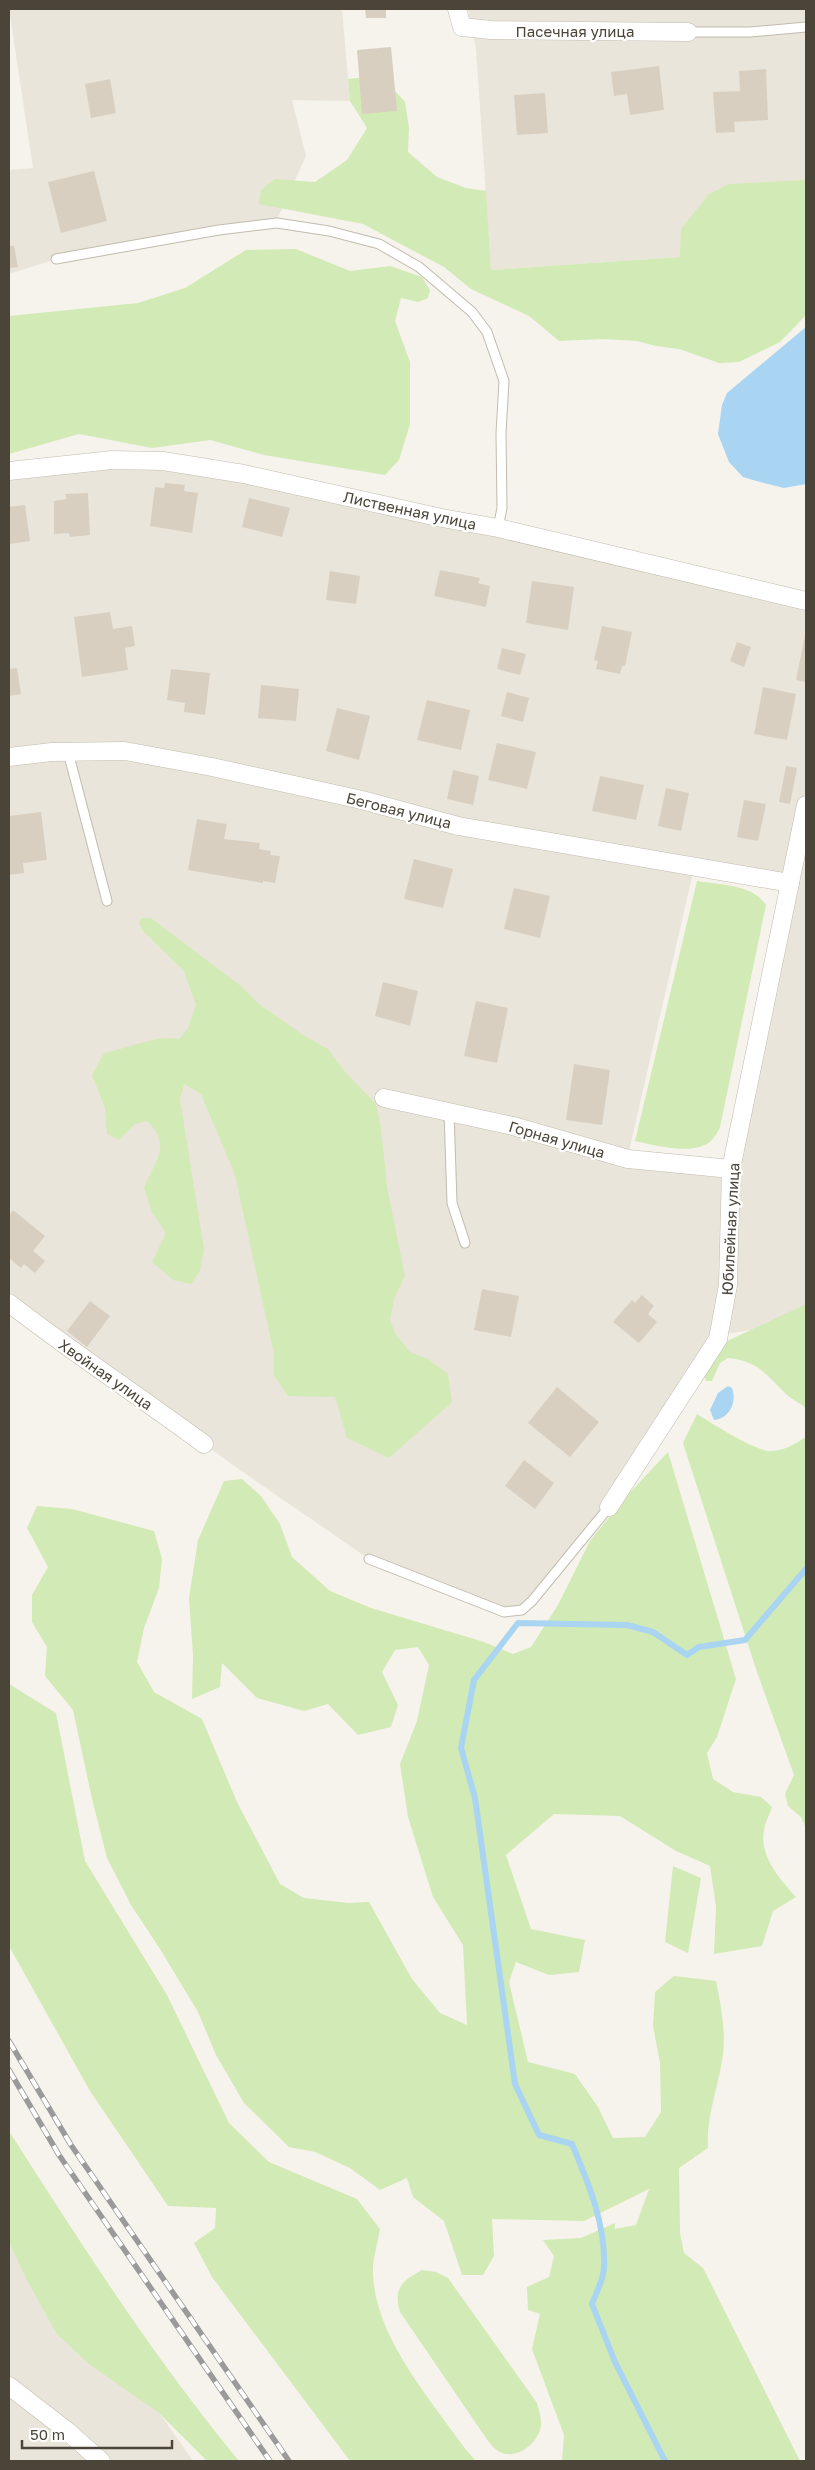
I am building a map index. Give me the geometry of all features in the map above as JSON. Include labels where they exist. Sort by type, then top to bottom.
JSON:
[{"type":"street","name":"Пасечная улица","points":[[457,9],[462,27],[492,30],[688,32]]},
{"type":"street","name":"Лиственная улица","points":[[9,471],[112,460],[163,461],[244,474],[442,518],[498,528],[806,601]]},
{"type":"street","name":"Беговая улица","points":[[9,757],[125,750],[344,796],[458,826],[790,883]]},
{"type":"street","name":"Юбилейная улица","points":[[609,1507],[718,1339],[728,1285],[731,1169],[806,808]]},
{"type":"street","name":"Горная улица","points":[[384,1098],[513,1126],[628,1160],[731,1169]]},
{"type":"street","name":"Хвойная улица","points":[[9,1303],[72,1352],[138,1396],[204,1444]]},
{"type":"street","points":[[9,2386],[66,2430],[101,2461]]},
{"type":"lane","points":[[688,32],[750,32],[806,27]]},
{"type":"lane","points":[[56,259],[219,230],[277,223],[329,231],[379,244],[419,267],[472,312],[487,332],[504,381],[500,433],[502,508],[498,528]]},
{"type":"lane","points":[[68,752],[107,901]]},
{"type":"lane","points":[[449,1112],[452,1203],[464,1243]]},
{"type":"lane","points":[[368,1559],[504,1612],[522,1610],[560,1568],[609,1507]]},
{"type":"shaded area","points":[[9,9],[342,9],[350,101],[292,100],[306,156],[276,222],[56,259],[9,274],[9,170],[33,168]]},
{"type":"shaded area","points":[[468,9],[806,9],[806,217],[681,257],[491,270],[476,49]]},
{"type":"shaded area","points":[[163,461],[806,601],[806,1310],[781,1325],[726,1334],[609,1508],[522,1609],[504,1612],[369,1559],[240,1470],[9,1303],[9,471]],"holes":[[[694,868],[792,884],[730,1169],[627,1160]]]},
{"type":"shaded area","points":[[9,2184],[50,2257],[193,2461],[9,2461]]},
{"type":"green space","points":[[366,77],[385,80],[405,102],[409,128],[408,152],[437,177],[466,188],[486,191],[491,270],[680,257],[681,229],[709,194],[729,184],[806,180],[806,315],[780,342],[739,362],[719,363],[679,349],[637,341],[604,339],[559,341],[529,316],[471,289],[444,267],[363,224],[259,204],[261,190],[275,179],[315,182],[347,160],[367,128],[350,101],[348,79]]},
{"type":"green space","points":[[296,249],[350,271],[390,266],[422,277],[430,290],[428,298],[418,302],[401,298],[395,321],[410,362],[410,424],[399,460],[385,475],[264,455],[210,440],[152,448],[79,434],[9,454],[9,316],[138,303],[185,288],[246,250]]},
{"type":"green space","points":[[697,881],[744,889],[760,898],[766,905],[720,1127],[708,1144],[697,1148],[679,1149],[635,1141]]},
{"type":"green space","points":[[142,918],[151,918],[242,987],[259,1004],[303,1035],[328,1049],[346,1073],[376,1104],[381,1128],[387,1187],[405,1276],[395,1296],[390,1319],[395,1333],[410,1352],[428,1359],[448,1374],[452,1402],[389,1458],[347,1438],[335,1397],[288,1396],[274,1375],[274,1354],[235,1175],[201,1094],[184,1084],[180,1099],[204,1249],[200,1271],[191,1284],[173,1280],[152,1262],[166,1233],[152,1212],[144,1188],[157,1161],[160,1146],[159,1138],[147,1121],[135,1124],[119,1140],[107,1134],[105,1108],[92,1075],[104,1053],[152,1040],[179,1039],[188,1028],[196,1005],[184,971],[143,931],[139,923]]},
{"type":"green space","points":[[806,1304],[806,1408],[786,1394],[760,1369],[746,1362],[728,1358],[720,1363],[712,1381],[706,1381],[703,1374],[721,1344]]},
{"type":"green space","points":[[697,1414],[733,1436],[763,1450],[775,1451],[785,1448],[806,1437],[806,1828],[801,1817],[788,1806],[785,1794],[794,1775],[757,1672],[683,1443]]},
{"type":"green space","points":[[668,1452],[736,1679],[717,1737],[707,1753],[713,1779],[733,1792],[761,1797],[772,1807],[764,1830],[763,1840],[765,1849],[772,1866],[796,1897],[773,1911],[762,1946],[714,1954],[716,1907],[710,1866],[676,1851],[620,1816],[554,1814],[506,1855],[531,1929],[585,1940],[579,1972],[549,1975],[516,1962],[509,1982],[528,2062],[575,2074],[598,2107],[613,2138],[645,2137],[661,2112],[660,2063],[653,2026],[655,1992],[674,1976],[716,1981],[724,2031],[722,2061],[710,2115],[708,2148],[679,2168],[680,2233],[684,2253],[703,2268],[800,2461],[562,2461],[564,2435],[532,2349],[540,2314],[528,2310],[527,2287],[549,2277],[554,2256],[543,2240],[581,2238],[615,2223],[615,2229],[636,2225],[649,2189],[584,2221],[492,2219],[494,2256],[483,2275],[462,2275],[444,2221],[413,2197],[407,2178],[380,2190],[350,2168],[315,2152],[289,2147],[244,2103],[216,2055],[198,2012],[131,1905],[107,1858],[73,1710],[45,1676],[47,1647],[32,1622],[32,1595],[48,1567],[27,1528],[37,1506],[72,1509],[154,1531],[162,1559],[159,1588],[144,1628],[137,1662],[154,1692],[202,1719],[237,1802],[280,1884],[304,1898],[348,1903],[369,1902],[412,1979],[440,2013],[467,2025],[463,1945],[433,1897],[408,1817],[400,1764],[417,1721],[429,1665],[418,1647],[395,1650],[382,1672],[398,1705],[391,1727],[358,1735],[328,1704],[304,1711],[257,1698],[222,1663],[220,1687],[192,1699],[193,1655],[189,1598],[198,1540],[224,1481],[242,1479],[261,1496],[280,1524],[292,1557],[330,1591],[371,1608],[484,1642],[513,1654],[531,1647],[558,1605],[590,1541],[622,1501]]},
{"type":"green space","points":[[9,1684],[56,1713],[85,1861],[167,1995],[229,2123],[269,2162],[357,2199],[380,2229],[374,2257],[373,2274],[376,2298],[383,2321],[407,2367],[466,2450],[476,2461],[350,2461],[212,2277],[194,2243],[215,2228],[216,2208],[168,2206],[90,2091],[9,1946]]},
{"type":"green space","points":[[673,1866],[701,1878],[688,1953],[665,1942]]},
{"type":"green space","points":[[9,2131],[119,2300],[177,2382],[239,2461],[207,2461],[159,2413],[89,2364],[57,2334],[27,2280],[9,2242]]},
{"type":"green space","points":[[422,2270],[436,2272],[448,2278],[537,2403],[541,2427],[538,2436],[524,2450],[518,2453],[506,2454],[498,2451],[488,2441],[400,2312],[398,2297],[401,2286],[409,2278]]},
{"type":"water","points":[[806,327],[806,484],[784,488],[743,477],[729,462],[718,434],[722,405],[727,393]]},
{"type":"water","points":[[728,1386],[732,1388],[733,1404],[728,1413],[720,1419],[714,1420],[710,1410],[718,1393]]},
{"type":"building","points":[[365,9],[386,9],[386,18],[366,18]]},
{"type":"building","points":[[391,47],[397,111],[362,114],[357,50]]},
{"type":"building","points":[[659,66],[664,110],[630,115],[627,94],[614,96],[611,72]]},
{"type":"building","points":[[766,69],[768,120],[734,122],[735,132],[716,133],[713,92],[740,91],[739,71]]},
{"type":"building","points":[[110,79],[116,113],[91,118],[85,84]]},
{"type":"building","points":[[545,93],[548,133],[517,135],[514,95]]},
{"type":"building","points":[[94,171],[107,221],[61,233],[48,182]]},
{"type":"building","points":[[9,246],[14,246],[18,267],[9,268]]},
{"type":"building","points":[[165,483],[185,485],[184,491],[198,493],[192,533],[150,526],[155,487],[164,488]]},
{"type":"building","points":[[88,493],[90,535],[70,537],[69,533],[54,534],[54,501],[67,499],[65,494]]},
{"type":"building","points":[[249,498],[290,508],[282,537],[242,527]]},
{"type":"building","points":[[25,505],[30,541],[9,544],[9,507]]},
{"type":"building","points":[[440,570],[480,578],[478,583],[490,586],[486,607],[434,596]]},
{"type":"building","points":[[330,571],[360,576],[356,604],[326,600]]},
{"type":"building","points":[[532,581],[574,587],[568,630],[526,623]]},
{"type":"building","points":[[110,612],[113,629],[132,626],[135,646],[125,648],[128,670],[82,677],[74,617]]},
{"type":"building","points":[[602,626],[632,632],[625,666],[622,666],[620,674],[596,669],[598,661],[594,660]]},
{"type":"building","points":[[806,635],[806,682],[796,680]]},
{"type":"building","points":[[737,642],[751,647],[744,667],[730,661]]},
{"type":"building","points":[[502,648],[526,654],[520,675],[497,669]]},
{"type":"building","points":[[17,668],[21,694],[9,696],[9,669]]},
{"type":"building","points":[[171,669],[210,673],[205,715],[184,712],[185,703],[167,700]]},
{"type":"building","points":[[261,685],[299,689],[296,721],[258,718]]},
{"type":"building","points":[[763,687],[796,694],[787,740],[754,734]]},
{"type":"building","points":[[507,692],[529,698],[523,722],[501,716]]},
{"type":"building","points":[[427,700],[470,710],[461,750],[417,740]]},
{"type":"building","points":[[337,708],[370,716],[359,760],[326,751]]},
{"type":"building","points":[[497,743],[536,752],[527,789],[488,780]]},
{"type":"building","points":[[786,766],[797,768],[790,804],[779,802]]},
{"type":"building","points":[[453,770],[479,776],[473,805],[447,799]]},
{"type":"building","points":[[600,776],[644,785],[636,820],[592,811]]},
{"type":"building","points":[[666,788],[689,793],[681,831],[658,826]]},
{"type":"building","points":[[744,800],[766,804],[758,841],[737,837]]},
{"type":"building","points":[[41,812],[47,860],[23,863],[24,873],[9,875],[9,816]]},
{"type":"building","points":[[197,819],[227,824],[224,839],[260,843],[259,849],[271,851],[270,855],[280,856],[275,883],[263,881],[263,883],[188,870]]},
{"type":"building","points":[[414,859],[453,869],[443,908],[404,899]]},
{"type":"building","points":[[514,888],[550,896],[540,938],[504,929]]},
{"type":"building","points":[[383,982],[418,991],[410,1026],[375,1016]]},
{"type":"building","points":[[476,1001],[508,1008],[497,1063],[464,1056]]},
{"type":"building","points":[[574,1064],[610,1070],[602,1125],[566,1120]]},
{"type":"building","points":[[13,1210],[45,1236],[33,1251],[45,1261],[35,1273],[24,1264],[21,1268],[9,1258],[9,1216]]},
{"type":"building","points":[[482,1289],[519,1296],[511,1337],[474,1330]]},
{"type":"building","points":[[642,1295],[654,1306],[648,1314],[657,1322],[639,1343],[613,1322],[632,1300],[635,1303]]},
{"type":"building","points":[[90,1301],[110,1316],[87,1347],[67,1331]]},
{"type":"building","points":[[557,1387],[599,1422],[570,1457],[528,1423]]},
{"type":"building","points":[[524,1460],[554,1483],[535,1509],[505,1486]]},
{"type":"waterway","points":[[665,2461],[615,2362],[592,2304],[603,2276],[604,2251],[595,2204],[584,2173],[572,2144],[539,2135],[515,2084],[475,1798],[461,1748],[474,1680],[518,1623],[627,1625],[653,1632],[687,1655],[699,1647],[745,1640],[806,1569]]},
{"type":"railway","points":[[9,2041],[71,2145],[289,2461]]},
{"type":"railway","points":[[9,2070],[59,2155],[270,2461]]}]
